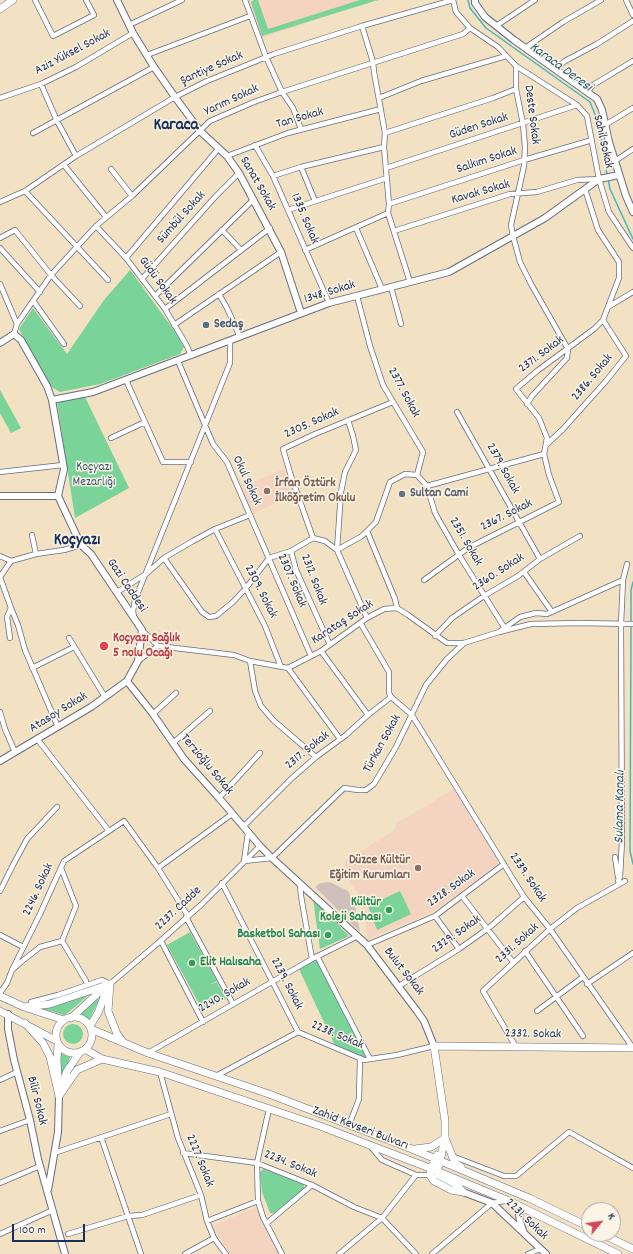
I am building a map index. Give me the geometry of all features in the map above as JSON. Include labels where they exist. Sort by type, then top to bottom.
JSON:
[{"type":"main road","points":[[0,4],[12,0]]},
{"type":"main road","points":[[0,9],[12,0]]},
{"type":"main road","points":[[24,1007],[50,1004],[110,984]]},
{"type":"main road","points":[[58,1096],[57,1030],[110,984]]},
{"type":"main road","points":[[58,1096],[67,1070],[91,1040],[91,1028],[110,984]]},
{"type":"main road","points":[[110,984],[108,1011],[117,1034],[123,1042]]},
{"type":"main road","points":[[0,996],[24,1007],[68,1019],[79,1018],[91,1028]]},
{"type":"main road","points":[[0,1011],[25,1023],[58,1042],[62,1048],[70,1053],[83,1050]]},
{"type":"main road","points":[[25,1023],[43,1043],[50,1057],[58,1096]]},
{"type":"main road","name":"Zahid Kevseri Bulvarı","points":[[91,1028],[148,1053],[269,1094],[412,1149],[528,1198],[581,1224]]},
{"type":"main road","name":"2332. Sokak","points":[[434,1046],[633,1048]]},
{"type":"main road","name":"Bulut Sokak","points":[[434,1046],[445,1121],[445,1138]]},
{"type":"main road","name":"Zahid Kevseri Bulvarı","points":[[83,1050],[102,1059],[160,1072],[369,1145],[433,1172],[510,1201],[618,1254]]},
{"type":"main road","points":[[58,1096],[77,1070],[102,1059]]},
{"type":"main road","points":[[412,1149],[431,1147],[445,1138]]},
{"type":"main road","points":[[445,1138],[455,1163],[469,1173]]},
{"type":"main road","points":[[445,1138],[433,1172],[457,1185],[463,1192]]},
{"type":"main road","points":[[619,1242],[633,1249]]},
{"type":"street","points":[[35,0],[53,36],[94,15],[86,0]]},
{"type":"street","name":"Sanat Sokak","points":[[117,0],[133,33],[175,97],[200,131],[227,156],[239,173],[282,252],[301,313]]},
{"type":"street","points":[[129,25],[182,0]]},
{"type":"street","points":[[245,0],[266,58],[282,92],[293,108],[301,130]]},
{"type":"street","name":"Şantiye Sokak","points":[[0,202],[25,191],[76,156],[175,97],[207,82],[266,58],[362,26],[453,0]]},
{"type":"street","name":"Sahil Sokak","points":[[453,0],[456,12],[470,28],[498,47],[516,66],[577,105],[587,116],[599,179],[609,212],[633,248]]},
{"type":"street","points":[[476,0],[475,3],[485,17],[525,48],[597,99],[602,110],[619,175],[633,212]]},
{"type":"street","points":[[496,26],[535,0]]},
{"type":"street","points":[[525,48],[563,22],[601,0]]},
{"type":"street","points":[[626,0],[633,15]]},
{"type":"street","points":[[147,55],[250,16]]},
{"type":"street","points":[[556,69],[566,61],[633,21]]},
{"type":"street","points":[[362,26],[373,62],[385,133],[384,147],[389,204],[388,213],[410,282]]},
{"type":"street","name":"Yarım Sokak","points":[[14,334],[17,324],[34,302],[51,275],[96,226],[132,196],[210,121],[282,92],[463,34],[470,28]]},
{"type":"street","name":"Aziz Yüksel Sokak","points":[[0,98],[41,84],[76,67],[133,33]]},
{"type":"street","points":[[379,98],[421,82],[506,56]]},
{"type":"street","points":[[587,92],[593,85],[633,61]]},
{"type":"street","name":"Deste Sokak","points":[[516,66],[516,89],[523,124],[525,147],[518,194],[511,225],[512,236],[520,262],[568,349]]},
{"type":"street","points":[[33,132],[57,121],[154,67]]},
{"type":"street","points":[[41,84],[57,121],[76,156]]},
{"type":"street","points":[[385,133],[493,98],[516,89]]},
{"type":"street","name":"Güden Sokak","points":[[386,168],[577,105]]},
{"type":"street","points":[[605,125],[633,108]]},
{"type":"street","name":"Tan Sokak","points":[[227,156],[288,133],[381,109]]},
{"type":"street","name":"Salkım Sokak","points":[[389,204],[524,160],[592,140]]},
{"type":"street","name":"1335. Sokak","points":[[255,145],[273,176],[329,303]]},
{"type":"street","points":[[273,176],[301,167],[384,147]]},
{"type":"street","points":[[126,258],[219,148]]},
{"type":"street","points":[[615,161],[633,149]]},
{"type":"street","points":[[64,165],[106,217]]},
{"type":"street","points":[[301,167],[315,201]]},
{"type":"street","points":[[111,169],[132,196]]},
{"type":"street","name":"Sümbül Sokak","points":[[142,279],[215,197],[239,173]]},
{"type":"street","points":[[599,179],[619,175]]},
{"type":"street","points":[[288,210],[387,178]]},
{"type":"street","name":"1348. Sokak","points":[[52,400],[93,392],[329,303],[449,272],[545,218],[599,179]]},
{"type":"street","name":"Kavak Sokak","points":[[394,231],[510,194],[537,192],[577,180],[599,179]]},
{"type":"street","name":"2371. Sokak","points":[[544,454],[547,438],[539,418],[516,389],[536,371],[568,349],[603,320],[619,278],[619,262],[598,230],[585,188]]},
{"type":"street","points":[[25,191],[76,248],[108,280]]},
{"type":"street","points":[[155,296],[254,199]]},
{"type":"street","points":[[305,250],[388,213]]},
{"type":"street","name":"Güdü Sokak","points":[[96,226],[126,258],[165,309],[191,356]]},
{"type":"street","points":[[165,309],[270,228]]},
{"type":"street","points":[[356,228],[382,289]]},
{"type":"street","points":[[0,238],[15,230],[51,275],[80,306]]},
{"type":"street","points":[[222,230],[242,250]]},
{"type":"street","points":[[0,248],[40,292]]},
{"type":"street","points":[[174,325],[282,252]]},
{"type":"street","points":[[0,284],[17,324]]},
{"type":"street","points":[[391,287],[401,324]]},
{"type":"street","points":[[608,307],[633,292]]},
{"type":"street","points":[[218,294],[227,308],[240,337]]},
{"type":"street","name":"2377. Sokak","points":[[357,296],[370,346],[383,385],[423,452],[417,475]]},
{"type":"street","points":[[34,302],[64,344]]},
{"type":"street","name":"2386. Sokak","points":[[546,444],[563,429],[606,382],[626,356],[603,320]]},
{"type":"street","points":[[0,343],[14,334],[21,340],[47,386],[52,400],[64,465],[58,496],[0,496]]},
{"type":"street","points":[[134,618],[133,610],[135,600],[230,363],[230,341]]},
{"type":"street","points":[[527,404],[532,396],[567,358],[568,349]]},
{"type":"street","name":"Okul Sokak","points":[[117,592],[146,574],[164,558],[215,529],[250,515],[227,462],[213,444],[178,360]]},
{"type":"street","points":[[126,380],[163,462],[191,462]]},
{"type":"street","name":"2305. Sokak","points":[[314,538],[290,473],[283,449],[392,402]]},
{"type":"street","name":"2379. Sokak","points":[[457,412],[540,559]]},
{"type":"street","points":[[348,420],[356,450],[345,472],[341,492],[337,550],[367,618]]},
{"type":"street","points":[[111,438],[145,422]]},
{"type":"street","points":[[337,550],[362,536],[376,522],[390,482],[406,474],[417,475],[427,486],[544,454]]},
{"type":"street","name":"2367. Sokak","points":[[424,580],[468,548],[559,502],[549,475],[544,454]]},
{"type":"street","points":[[0,472],[64,465]]},
{"type":"street","name":"2351. Sokak","points":[[427,486],[435,513],[459,555],[504,627]]},
{"type":"street","name":"Gazi Caddesi","points":[[58,496],[81,545],[91,554],[142,630],[138,661],[127,681]]},
{"type":"street","name":"2307. Sokak","points":[[250,515],[311,656]]},
{"type":"street","name":"2309. Sokak","points":[[215,529],[266,626],[281,667]]},
{"type":"street","points":[[367,531],[397,608],[447,643],[464,643],[531,624],[633,624]]},
{"type":"street","points":[[32,535],[36,554]]},
{"type":"street","name":"2360. Sokak","points":[[435,636],[452,618],[484,596],[524,572],[540,559],[580,536]]},
{"type":"street","name":"2312. Sokak","points":[[330,646],[296,570],[291,551],[314,538],[325,540],[337,550]]},
{"type":"street","points":[[58,727],[25,650],[18,625],[0,577],[11,561],[36,554],[64,550],[81,545]]},
{"type":"street","points":[[164,558],[202,612],[209,617],[216,616],[233,602],[269,558],[291,551]]},
{"type":"street","points":[[0,556],[11,561]]},
{"type":"street","points":[[618,883],[620,876],[622,841],[623,580],[627,564]]},
{"type":"street","points":[[524,572],[552,612]]},
{"type":"street","points":[[499,632],[520,617],[536,613],[547,614],[623,580]]},
{"type":"street","points":[[10,638],[7,617],[12,608]]},
{"type":"street","name":"Karataş Sokak","points":[[288,668],[330,646],[367,618],[384,610],[397,608]]},
{"type":"street","name":"Türkan Sokak","points":[[272,858],[344,788],[366,790],[374,784],[396,748],[412,715],[391,697],[389,693],[389,672],[361,624]]},
{"type":"street","points":[[142,630],[158,646],[234,655],[250,661],[288,668],[340,739]]},
{"type":"street","points":[[69,638],[105,697]]},
{"type":"street","points":[[412,715],[426,685],[446,659],[464,643]]},
{"type":"street","points":[[138,661],[158,646]]},
{"type":"street","points":[[32,668],[74,647]]},
{"type":"street","points":[[322,651],[368,715]]},
{"type":"street","points":[[250,661],[255,691],[261,706],[273,720],[316,757]]},
{"type":"street","name":"Atasoy Sokak","points":[[0,761],[38,740],[91,707],[127,681]]},
{"type":"street","name":"Terzioğlu Sokak","points":[[127,681],[153,714],[184,759],[248,833],[272,858]]},
{"type":"street","points":[[153,714],[176,693]]},
{"type":"street","name":"2317. Sokak","points":[[242,826],[316,757],[391,697]]},
{"type":"street","points":[[173,743],[210,711]]},
{"type":"street","points":[[0,712],[5,729],[15,752]]},
{"type":"street","name":"2339. Sokak","points":[[412,715],[524,897],[550,929],[633,1048]]},
{"type":"street","points":[[38,740],[109,831]]},
{"type":"street","points":[[219,798],[260,753]]},
{"type":"street","points":[[0,891],[28,840],[57,807]]},
{"type":"street","points":[[232,814],[158,868],[187,917],[234,1004]]},
{"type":"street","name":"2246. Sokak","points":[[0,992],[7,983],[64,861],[124,821],[158,868]]},
{"type":"street","points":[[248,833],[244,861],[272,858]]},
{"type":"street","name":"2237. Cadde","points":[[110,984],[202,904],[260,846]]},
{"type":"street","points":[[615,857],[618,883]]},
{"type":"street","name":"Bulut Sokak","points":[[272,858],[367,945],[424,1021],[434,1046]]},
{"type":"street","name":"2328. Sokak","points":[[367,945],[435,916],[504,864]]},
{"type":"street","points":[[61,868],[76,906],[62,941],[86,981]]},
{"type":"street","name":"2331. Sokak","points":[[516,1047],[483,991],[550,929],[577,908],[618,883],[624,881]]},
{"type":"street","name":"2239. Sokak","points":[[222,883],[298,1032]]},
{"type":"street","points":[[300,884],[312,959]]},
{"type":"street","points":[[462,896],[513,962]]},
{"type":"street","name":"2329. Sokak","points":[[399,986],[459,949],[524,897]]},
{"type":"street","points":[[435,916],[459,949]]},
{"type":"street","points":[[0,935],[23,947]]},
{"type":"street","name":"2240. Sokak","points":[[148,1053],[312,959],[358,936]]},
{"type":"street","name":"2246. Sokak","points":[[12,970],[40,947],[62,941]]},
{"type":"street","points":[[161,941],[203,1022]]},
{"type":"street","points":[[526,951],[583,1036]]},
{"type":"street","points":[[588,984],[633,953]]},
{"type":"street","points":[[318,956],[370,1059]]},
{"type":"street","points":[[537,1011],[583,977]]},
{"type":"street","points":[[31,1002],[58,995],[102,980],[110,984]]},
{"type":"street","name":"Bilir Sokak","points":[[8,1014],[8,1029],[17,1072],[30,1120],[40,1166],[65,1254]]},
{"type":"street","name":"2238. Sokak","points":[[216,1076],[298,1032],[364,1060],[397,1055],[434,1046]]},
{"type":"street","points":[[349,1125],[359,1099],[360,1058]]},
{"type":"street","points":[[0,1080],[17,1072]]},
{"type":"street","name":"2227. Sokak","points":[[160,1072],[183,1154],[201,1195],[207,1221],[214,1238],[226,1254]]},
{"type":"street","points":[[48,1192],[58,1132],[58,1096]]},
{"type":"street","points":[[269,1109],[257,1163],[258,1201],[282,1254]]},
{"type":"street","points":[[54,1153],[171,1114]]},
{"type":"street","points":[[0,1131],[30,1120]]},
{"type":"street","points":[[452,1156],[504,1176],[516,1176],[569,1132],[633,1168]]},
{"type":"street","points":[[101,1138],[141,1254]]},
{"type":"street","points":[[369,1145],[382,1160],[416,1175],[433,1172]]},
{"type":"street","name":"2234. Sokak","points":[[183,1154],[257,1163],[312,1184],[354,1207],[382,1218]]},
{"type":"street","points":[[0,1183],[40,1166]]},
{"type":"street","points":[[339,1254],[382,1218],[416,1175]]},
{"type":"street","points":[[494,1184],[504,1176]]},
{"type":"street","points":[[267,1223],[312,1184]]},
{"type":"street","points":[[463,1192],[492,1203],[510,1201]]},
{"type":"street","points":[[68,1234],[128,1216],[142,1215],[201,1195]]},
{"type":"street","points":[[207,1221],[258,1201]]},
{"type":"street","points":[[432,1254],[492,1203]]},
{"type":"street","name":"2231. Sokak","points":[[492,1203],[524,1235],[546,1254]]},
{"type":"street","points":[[523,1208],[519,1214],[524,1235]]},
{"type":"street","points":[[0,1234],[53,1210]]},
{"type":"street","points":[[382,1218],[416,1254]]},
{"type":"street","points":[[185,1254],[214,1238]]},
{"type":"street","points":[[528,1254],[540,1249]]},
{"type":"shaded area","points":[[246,0],[379,0],[355,6],[260,39]]},
{"type":"shaded area","name":"İrfan Öztürk İlköğretim Okulu","points":[[284,469],[293,494],[253,514],[241,488]]},
{"type":"shaded area","name":"Düzce Kültür Eğitim Kurumları","points":[[454,789],[499,863],[431,913],[368,939],[365,918],[358,894],[344,872],[345,861],[395,830],[396,824]]},
{"type":"shaded area","points":[[330,882],[348,891],[355,906],[360,932],[315,887],[320,883]]},
{"type":"shaded area","points":[[256,1207],[280,1254],[230,1254],[213,1226]]},
{"type":"green space","points":[[258,0],[268,29],[360,0],[378,0],[262,36],[251,2]]},
{"type":"green space","points":[[130,270],[176,333],[184,347],[180,354],[100,384],[60,392],[50,386],[19,329],[33,308],[67,354],[104,300]]},
{"type":"green space","points":[[0,390],[21,428],[11,433],[0,413]]},
{"type":"green space","name":"Koçyazı Mezarlığı","points":[[85,397],[129,488],[75,518],[57,402]]},
{"type":"green space","name":"Kültür Koleji Sahası","points":[[400,891],[411,914],[377,930],[368,906]]},
{"type":"green space","points":[[313,899],[349,936],[320,949]]},
{"type":"green space","name":"Elit Halısaha","points":[[190,932],[217,981],[209,985],[217,982],[226,999],[203,1011],[167,945]]},
{"type":"green space","points":[[317,956],[370,1059],[364,1060],[336,1048],[298,967]]},
{"type":"green space","points":[[91,993],[64,1015],[43,1009]]},
{"type":"green space","points":[[98,999],[99,1000],[89,1020],[80,1015]]},
{"type":"green space","points":[[73,1024],[80,1027],[83,1034],[80,1041],[73,1044],[66,1041],[63,1034],[66,1027]]},
{"type":"green space","points":[[61,1052],[71,1055],[64,1072],[61,1073],[60,1072]]},
{"type":"green space","points":[[264,1169],[303,1184],[305,1188],[274,1213],[270,1213],[262,1192],[260,1172]]},
{"type":"waterway","name":"Karaca Deresi","points":[[468,0],[470,8],[486,28],[590,102],[599,124],[607,175]]},
{"type":"waterway","name":"Karaca Deresi","points":[[608,178],[610,189],[633,239]]},
{"type":"waterway","name":"Sulama Kanalı","points":[[631,622],[631,590],[633,582]]},
{"type":"waterway","name":"Sulama Kanalı","points":[[631,626],[630,851],[633,864]]},
{"type":"place","name":"Sedaş","points":[[206,325]]},
{"type":"place","name":"İrfan Öztürk İlköğretim Okulu","points":[[267,491]]},
{"type":"place","name":"Sultan Cami","points":[[402,494]]},
{"type":"place","name":"Koçyazı Sağlık 5 nolu Ocağı","points":[[104,646]]},
{"type":"place","name":"Düzce Kültür Eğitim Kurumları","points":[[418,868]]},
{"type":"place","name":"Kültür Koleji Sahası","points":[[389,910]]},
{"type":"place","name":"Basketbol Sahası","points":[[328,935]]},
{"type":"place","name":"Elit Halısaha","points":[[192,963]]},
{"type":"district","name":"Karaca","points":[[176,127]]},
{"type":"district","name":"Koçyazı","points":[[77,542]]}]
